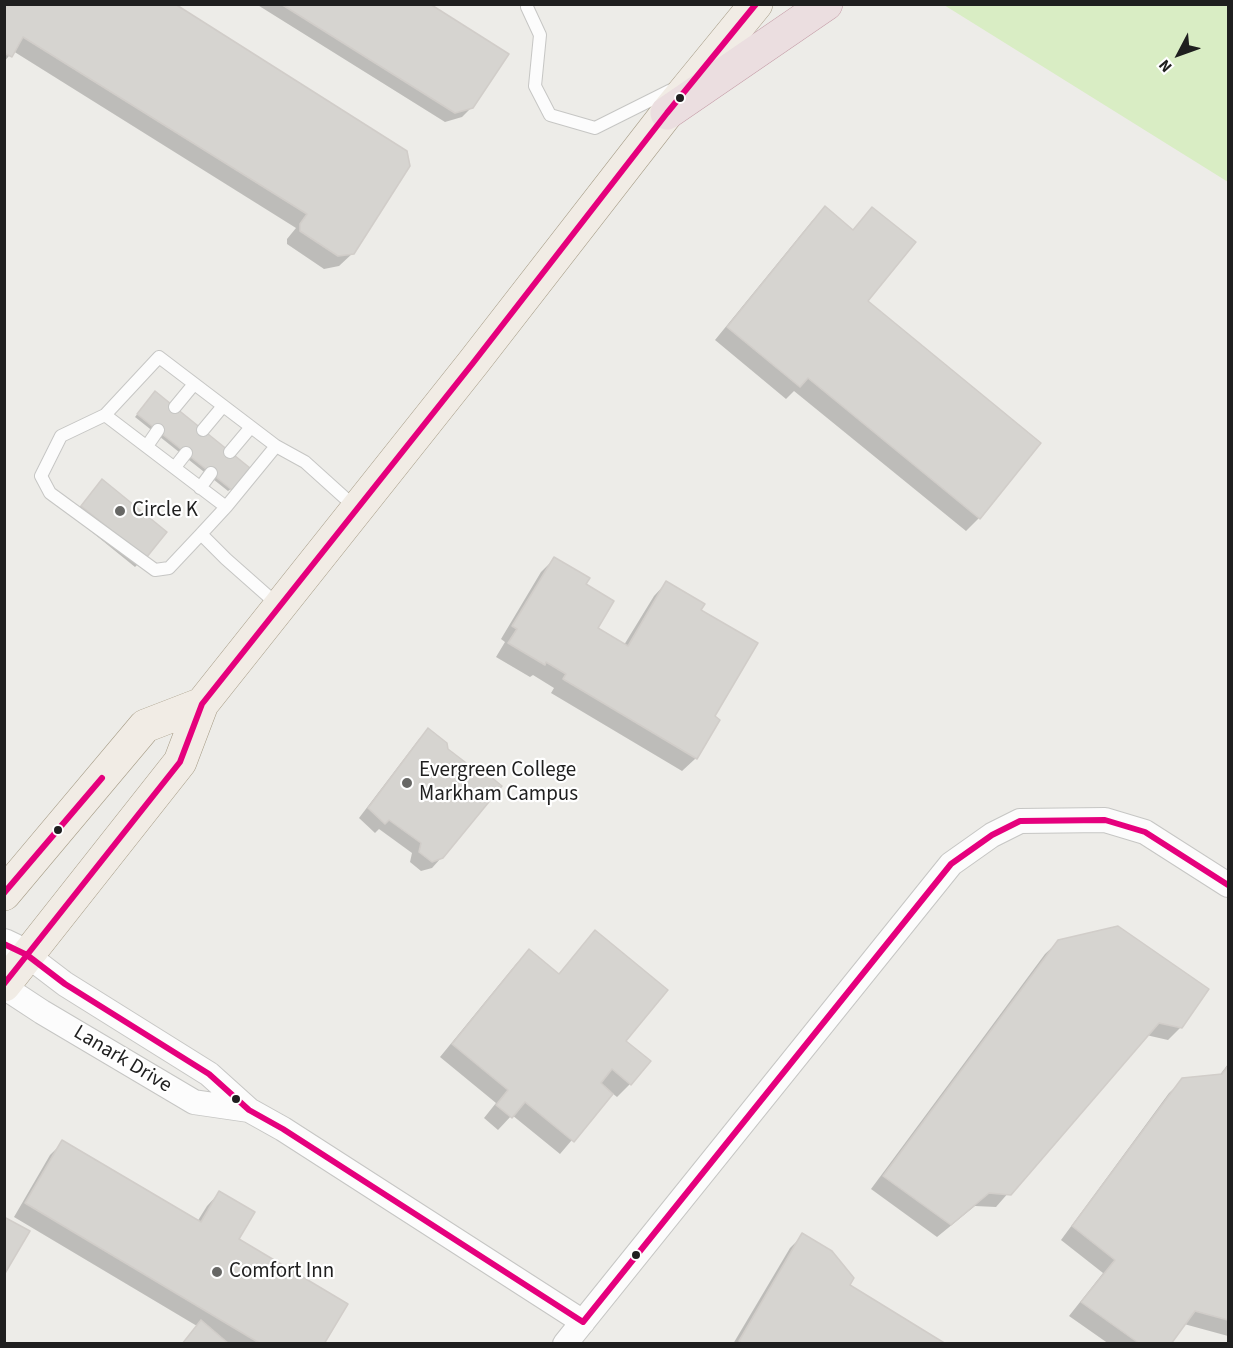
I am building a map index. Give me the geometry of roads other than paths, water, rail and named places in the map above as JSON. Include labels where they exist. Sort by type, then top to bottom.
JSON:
[{"type":"highway","points":[[667,113],[826,4]]},
{"type":"main road","points":[[4,986],[16,949],[180,762],[202,704],[667,113],[758,5]]},
{"type":"main road","points":[[4,894],[146,726],[202,704]]},
{"type":"street","points":[[565,1344],[951,864],[992,835],[1020,821],[1105,820],[1145,832],[1228,885]]},
{"type":"street","name":"Lanark Drive","points":[[16,949],[65,984],[209,1074],[249,1110],[283,1129],[583,1322]]},
{"type":"street","name":"Lanark Drive","points":[[4,986],[42,1012],[194,1102],[249,1110]]},
{"type":"lane","points":[[527,7],[540,35],[535,86],[550,115],[595,128],[697,77]]},
{"type":"lane","points":[[276,446],[226,507],[169,568],[155,570],[50,493],[41,476],[61,436],[105,415],[159,357],[276,446],[304,462],[357,508]]},
{"type":"lane","points":[[175,407],[194,384]]},
{"type":"lane","points":[[204,430],[223,406]]},
{"type":"lane","points":[[105,415],[226,507]]},
{"type":"lane","points":[[230,452],[251,427]]},
{"type":"lane","points":[[147,446],[158,430]]},
{"type":"lane","points":[[175,467],[186,453]]},
{"type":"lane","points":[[200,488],[212,473]]},
{"type":"lane","points":[[201,534],[280,606]]},
{"type":"place","name":"Circle K","points":[[120,511]]},
{"type":"place","name":"Evergreen College Markham Campus","points":[[407,783]]},
{"type":"place","name":"Comfort Inn","points":[[217,1272]]}]
